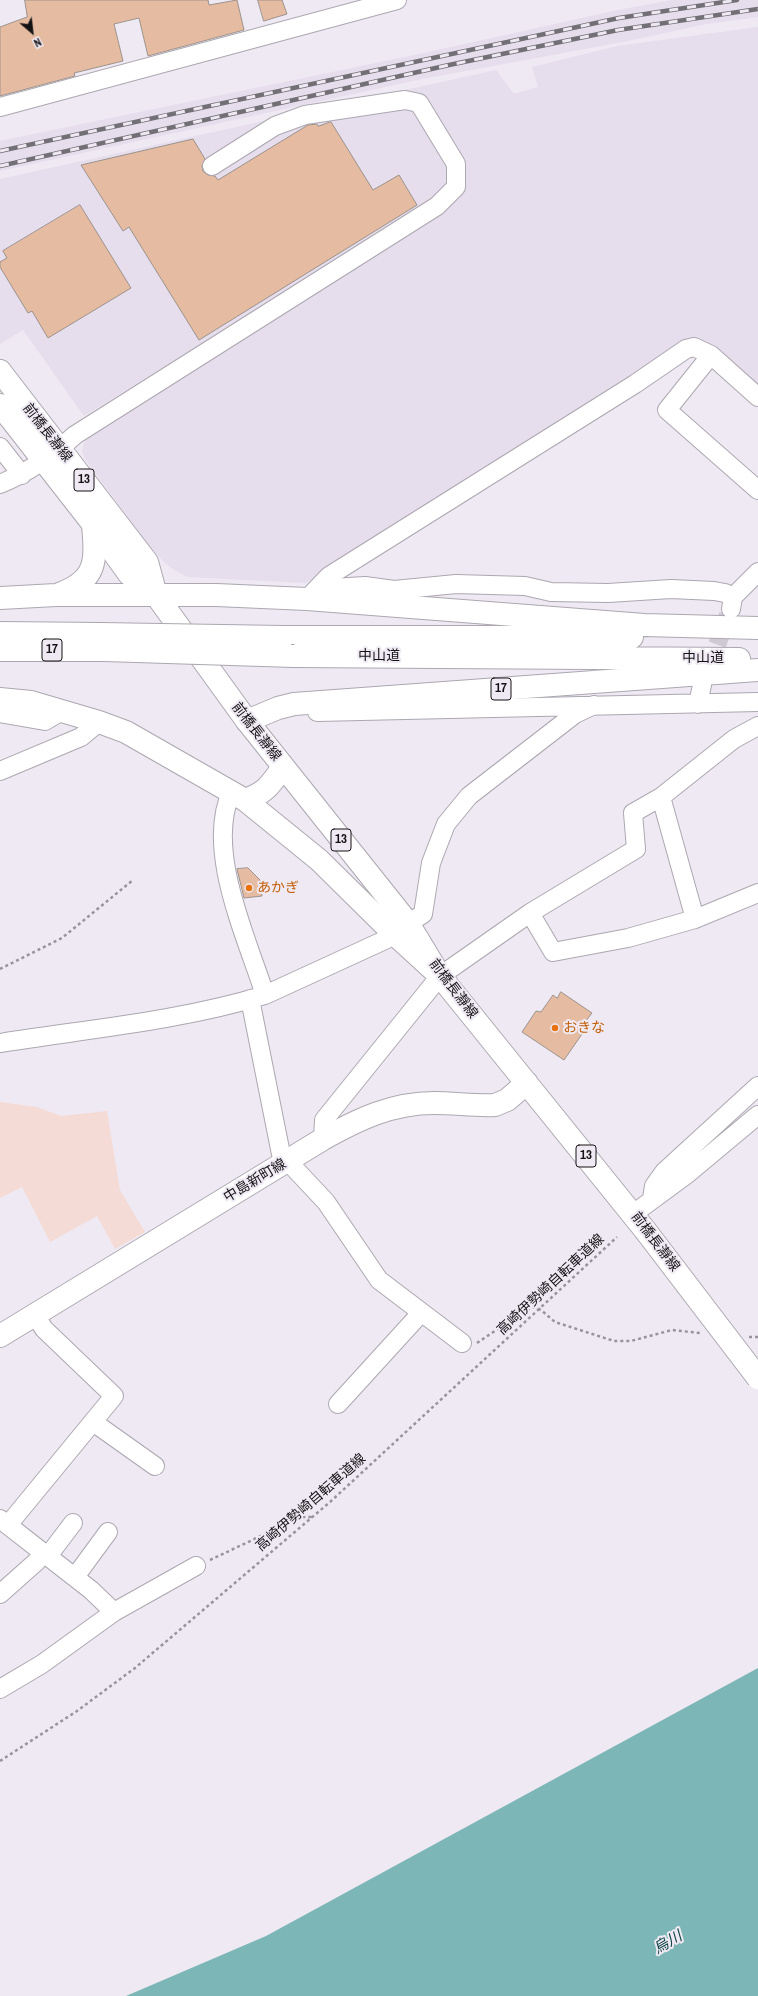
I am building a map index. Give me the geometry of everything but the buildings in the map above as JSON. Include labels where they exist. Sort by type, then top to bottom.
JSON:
[{"type":"main road","name":"前橋長瀞線","points":[[0,371],[147,562],[156,594]]},
{"type":"main road","name":"前橋長瀞線","points":[[0,406],[93,524],[129,574],[156,594],[247,721],[283,767],[400,928],[639,1222],[758,1378]]},
{"type":"main road","points":[[56,595],[72,589],[89,575],[96,553],[93,524]]},
{"type":"main road","points":[[0,598],[56,595],[312,594],[644,625],[758,628]]},
{"type":"main road","name":"中山道","points":[[0,633],[294,656],[758,659]]},
{"type":"main road","name":"中山道","points":[[0,650],[102,642],[283,637],[646,637],[758,640]]},
{"type":"main road","name":"17","points":[[247,721],[278,708],[294,704],[758,670]]},
{"type":"main road","points":[[0,699],[31,702],[99,722],[126,732],[238,795],[400,928]]},
{"type":"main road","points":[[238,795],[256,796],[268,789],[283,767]]},
{"type":"main road","name":"中島新町線","points":[[0,1336],[323,1139],[356,1121],[394,1107],[435,1103],[495,1105],[507,1100],[527,1083]]},
{"type":"street","points":[[0,107],[397,0]]},
{"type":"street","points":[[0,484],[33,469],[60,449],[75,435],[437,206],[456,187],[456,164],[419,103],[405,100],[305,115],[275,126],[212,166]]},
{"type":"street","points":[[312,594],[329,576],[635,384],[686,349],[694,347],[710,355],[758,397]]},
{"type":"street","points":[[710,355],[667,410],[758,490]]},
{"type":"street","points":[[0,447],[22,475]]},
{"type":"street","points":[[312,594],[365,586],[394,590],[456,584],[525,586],[551,592],[608,593],[671,589],[714,591],[725,593],[732,603],[755,581]]},
{"type":"street","points":[[698,704],[702,685]]},
{"type":"street","points":[[317,712],[698,704],[755,700]]},
{"type":"street","points":[[0,1043],[202,1012],[258,997],[387,939],[400,928],[423,914],[431,863],[446,824],[469,796],[575,714],[594,705]]},
{"type":"street","points":[[0,713],[45,721],[62,711]]},
{"type":"street","points":[[0,771],[81,737],[99,722]]},
{"type":"street","points":[[323,1139],[322,1127],[324,1120],[440,976],[530,913],[636,850],[633,813],[661,797],[734,739],[758,726]]},
{"type":"street","points":[[238,795],[226,806],[222,851],[229,886],[258,997],[281,1154],[326,1202],[379,1280],[421,1314],[462,1343]]},
{"type":"street","points":[[661,797],[695,919]]},
{"type":"street","points":[[530,913],[553,952],[628,938],[695,919],[758,893]]},
{"type":"street","points":[[639,1222],[652,1199],[654,1186],[664,1172],[758,1086]]},
{"type":"street","points":[[652,1199],[686,1175],[758,1114]]},
{"type":"street","points":[[338,1404],[421,1314]]},
{"type":"street","points":[[35,1315],[44,1329],[114,1396],[93,1422],[4,1522],[75,1577],[114,1612]]},
{"type":"street","points":[[93,1422],[155,1466]]},
{"type":"street","points":[[0,1594],[46,1555],[73,1523]]},
{"type":"street","points":[[75,1577],[108,1532]]},
{"type":"street","points":[[0,1689],[42,1664],[114,1612],[196,1566]]},
{"type":"path","points":[[0,970],[62,938],[134,880]]},
{"type":"path","name":"高崎伊勢崎自転車道線","points":[[0,1761],[77,1711],[136,1668],[312,1516],[541,1310],[617,1237]]},
{"type":"path","points":[[462,1343],[468,1347],[479,1342],[526,1310],[535,1307],[555,1322],[614,1341],[631,1341],[672,1330],[703,1333]]},
{"type":"path","points":[[741,1336],[758,1337]]},
{"type":"path","points":[[196,1566],[301,1516],[312,1516]]},
{"type":"shaded area","points":[[672,0],[758,0],[758,17],[707,24],[623,42],[422,79],[0,171],[0,141],[419,54],[618,10]]},
{"type":"shaded area","points":[[758,27],[758,384],[711,344],[707,347],[677,350],[306,583],[188,577],[174,570],[164,562],[146,542],[85,459],[82,451],[86,438],[446,211],[436,197],[428,205],[84,416],[23,330],[0,344],[0,179],[496,70],[514,94],[538,87],[532,67],[617,46]]},
{"type":"shaded area","points":[[0,1102],[37,1107],[61,1116],[107,1111],[120,1190],[145,1232],[115,1249],[97,1216],[50,1242],[22,1187],[0,1198]]},
{"type":"water","name":"烏川","points":[[758,1668],[758,1996],[126,1996],[266,1936]]},
{"type":"tunnel","points":[[708,670],[728,615]]},
{"type":"railway","points":[[0,151],[619,18],[737,0]]},
{"type":"railway","points":[[0,166],[449,65],[618,30],[758,9]]},
{"type":"place","name":"あかぎ","points":[[249,888]]},
{"type":"place","name":"おきな","points":[[555,1028]]}]
